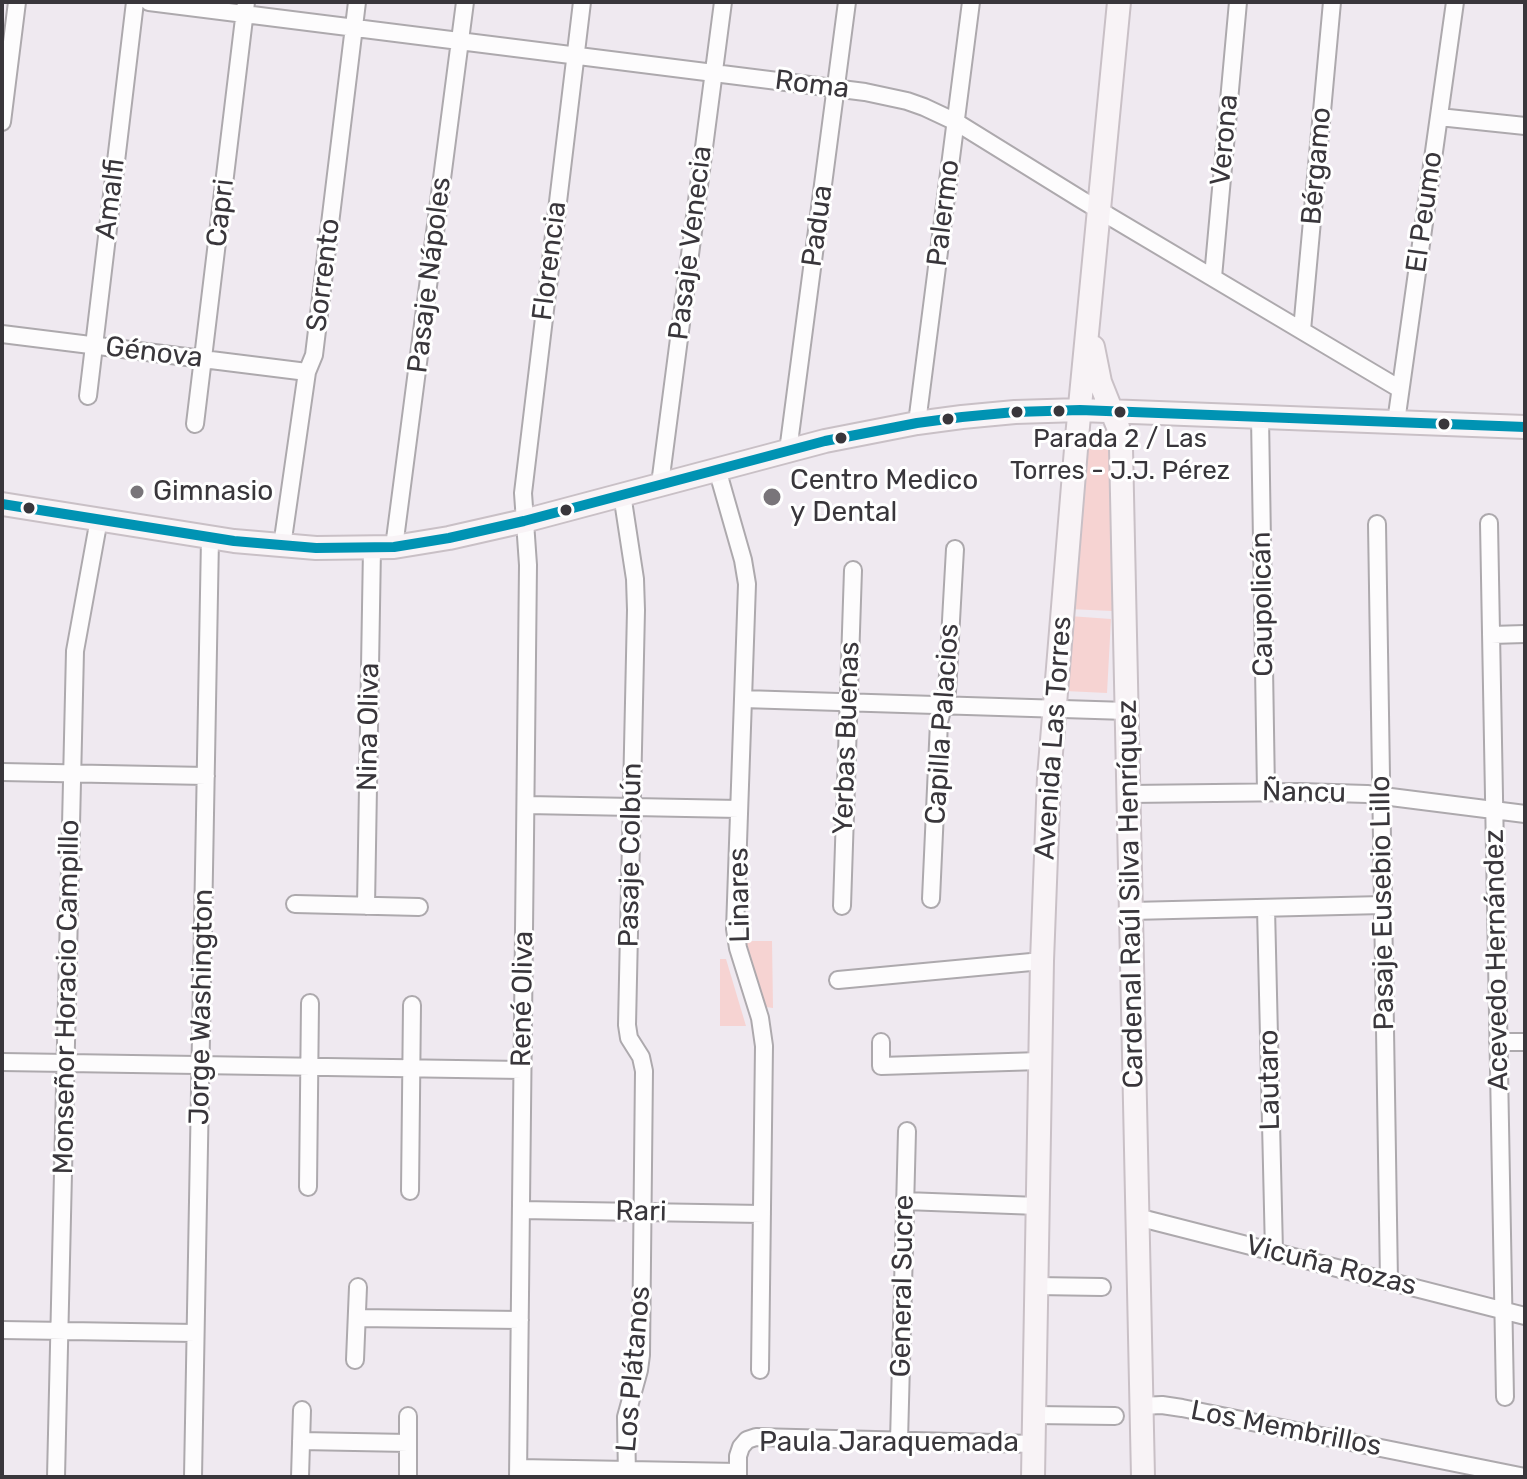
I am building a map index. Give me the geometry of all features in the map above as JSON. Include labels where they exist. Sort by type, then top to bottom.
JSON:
[{"type":"main road","name":"Avenida Las Torres","points":[[1033,1477],[1045,846],[1053,709],[1119,2]]},
{"type":"main road","name":"Cardenal Raúl Silva Henríquez","points":[[1088,316],[1097,371],[1118,427],[1121,448],[1143,1477]]},
{"type":"main road","points":[[2,504],[210,538],[282,546],[394,547],[524,521],[866,432],[1015,412],[1080,410],[1525,427]]},
{"type":"street","points":[[2,122],[17,2]]},
{"type":"street","name":"Amalfi","points":[[88,396],[135,2]]},
{"type":"street","name":"Roma","points":[[149,2],[246,8],[354,28],[836,88],[907,101],[956,122],[1400,389]]},
{"type":"street","name":"Sorrento","points":[[282,546],[307,372],[314,355],[357,2]]},
{"type":"street","name":"Pasaje Nápoles","points":[[394,547],[465,2]]},
{"type":"street","name":"Florencia","points":[[524,521],[523,485],[582,2]]},
{"type":"street","name":"Pasaje Venecia","points":[[660,484],[723,2]]},
{"type":"street","name":"Padua","points":[[788,451],[847,2]]},
{"type":"street","name":"Palermo","points":[[917,423],[971,2]]},
{"type":"street","name":"Verona","points":[[1213,277],[1238,2]]},
{"type":"street","name":"Bérgamo","points":[[1302,330],[1332,2]]},
{"type":"street","name":"El Peumo","points":[[1396,422],[1455,2]]},
{"type":"street","name":"Capri","points":[[195,424],[246,8]]},
{"type":"street","points":[[1439,117],[1525,126]]},
{"type":"street","name":"Génova","points":[[2,334],[307,372]]},
{"type":"street","name":"Caupolicán","points":[[1260,417],[1266,792]]},
{"type":"street","name":"Linares","points":[[717,469],[745,572],[747,597],[735,929],[760,1018],[764,1046],[760,1370]]},
{"type":"street","name":"Pasaje Colbún","points":[[622,494],[636,594],[627,1025],[629,1038],[641,1057],[644,1071],[643,1212]]},
{"type":"street","name":"Monseñor Horacio Campillo","points":[[56,1477],[75,651],[99,519]]},
{"type":"street","name":"René Oliva","points":[[518,1472],[527,805],[528,565],[524,521]]},
{"type":"street","name":"Acevedo Hernández","points":[[1489,523],[1505,1397]]},
{"type":"street","name":"Pasaje Eusebio Lillo","points":[[1377,524],[1389,1281]]},
{"type":"street","name":"Jorge Washington","points":[[193,1477],[210,538]]},
{"type":"street","name":"Nina Oliva","points":[[366,906],[372,548]]},
{"type":"street","name":"Capilla Palacios","points":[[931,899],[939,722],[947,692],[955,549]]},
{"type":"street","name":"Yerbas Buenas","points":[[842,906],[853,570]]},
{"type":"street","points":[[1491,635],[1525,634]]},
{"type":"street","points":[[743,699],[1127,711]]},
{"type":"street","points":[[2,772],[206,776]]},
{"type":"street","name":"Ñancu","points":[[1129,794],[1328,792],[1381,795],[1525,814]]},
{"type":"street","points":[[527,805],[739,809]]},
{"type":"street","points":[[295,904],[419,907]]},
{"type":"street","points":[[1131,911],[1383,905]]},
{"type":"street","name":"Lautaro","points":[[1266,908],[1274,1252]]},
{"type":"street","points":[[838,980],[1042,961]]},
{"type":"street","points":[[308,1187],[310,1003]]},
{"type":"street","points":[[410,1191],[412,1005]]},
{"type":"street","points":[[880,1085],[881,1042]]},
{"type":"street","points":[[1498,1042],[1525,1042]]},
{"type":"street","points":[[881,1066],[1040,1061]]},
{"type":"street","points":[[2,1062],[522,1070]]},
{"type":"street","name":"General Sucre","points":[[899,1441],[907,1131]]},
{"type":"street","points":[[905,1201],[1038,1206]]},
{"type":"street","name":"Rari","points":[[521,1210],[762,1214]]},
{"type":"street","name":"Los Plátanos","points":[[627,1473],[626,1417],[641,1355],[643,1212]]},
{"type":"street","name":"Vicuña Rozas","points":[[1137,1217],[1525,1316]]},
{"type":"street","points":[[1036,1286],[1102,1287]]},
{"type":"street","points":[[355,1360],[358,1287]]},
{"type":"street","points":[[357,1318],[520,1320]]},
{"type":"street","points":[[2,1330],[195,1333]]},
{"type":"street","name":"Los Membrillos","points":[[1141,1406],[1182,1408],[1525,1477]]},
{"type":"street","points":[[300,1477],[302,1410]]},
{"type":"street","name":"Paula Jaraquemada","points":[[1034,1415],[1115,1416]]},
{"type":"street","points":[[408,1416],[408,1477]]},
{"type":"street","name":"Paula Jaraquemada","points":[[518,1472],[738,1474],[739,1451],[744,1443],[756,1437],[1034,1444]]},
{"type":"street","points":[[301,1441],[408,1443]]},
{"type":"shaded area","points":[[1095,430],[1107,431],[1111,448],[1112,611],[1069,609],[1084,438]]},
{"type":"shaded area","points":[[1069,616],[1111,619],[1107,693],[1065,691]]},
{"type":"shaded area","points":[[746,941],[772,941],[773,1008],[766,1007]]},
{"type":"shaded area","points":[[720,959],[726,959],[746,1026],[720,1026]]},
{"type":"transit line","points":[[2,504],[234,541],[316,548],[394,547],[524,521],[825,441],[962,417],[1080,410],[1525,427]]},
{"type":"place","name":"Parada 2 / Las Torres - J.J. Pérez","points":[[1120,412]]},
{"type":"place","name":"Gimnasio","points":[[137,492]]},
{"type":"place","name":"Centro Medico y Dental","points":[[772,497]]}]
